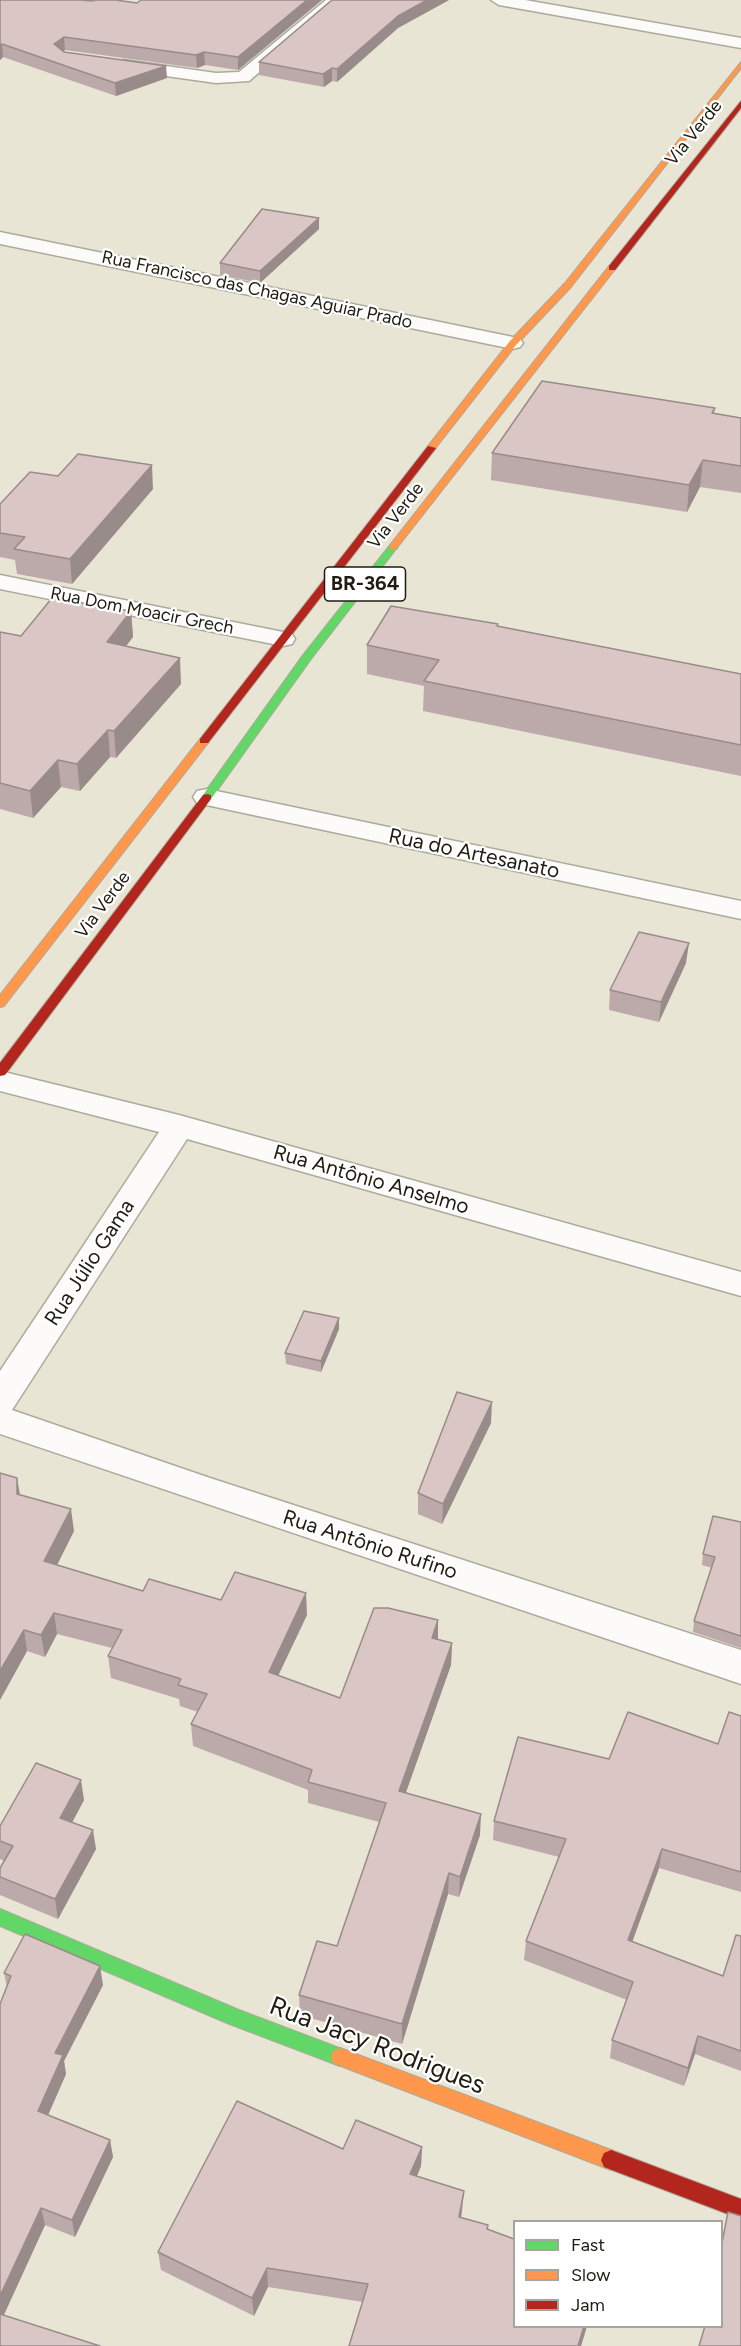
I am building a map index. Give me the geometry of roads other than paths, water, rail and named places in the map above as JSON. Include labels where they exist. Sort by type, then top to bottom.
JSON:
[{"type":"main road","name":"Via Verde","points":[[0,1003],[513,343],[568,285],[741,64]]},
{"type":"main road","name":"Via Verde","points":[[0,1072],[207,797],[307,657],[741,103]]},
{"type":"main road","name":"Rua Jacy Rodrigues","points":[[0,1917],[234,2017],[741,2210]]},
{"type":"street","points":[[100,62],[206,77],[235,78],[249,74],[334,0]]},
{"type":"street","points":[[500,0],[741,43]]},
{"type":"street","name":"Rua Francisco das Chagas Aguiar Prado","points":[[0,238],[513,343]]},
{"type":"street","name":"Rua Dom Moacir Grech","points":[[0,582],[283,639]]},
{"type":"street","name":"Rua do Artesanato","points":[[207,797],[741,910]]},
{"type":"street","name":"Rua Antônio Anselmo","points":[[0,1081],[179,1126],[741,1284]]},
{"type":"street","name":"Rua Júlio Gama","points":[[0,1400],[179,1126]]},
{"type":"street","name":"Rua Antônio Rufino","points":[[0,1420],[197,1488],[741,1667]]}]
